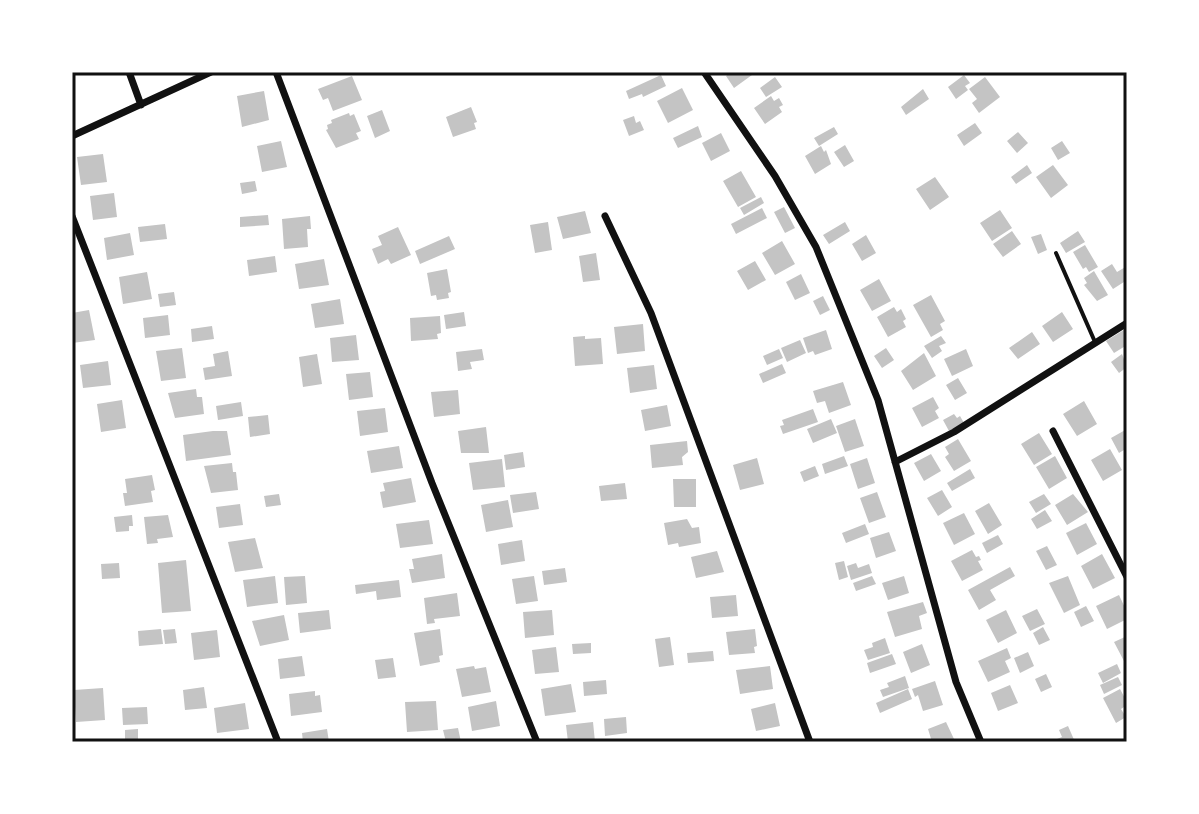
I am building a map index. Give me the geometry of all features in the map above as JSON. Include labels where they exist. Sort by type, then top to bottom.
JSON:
[{"type":"street","points":[[129,72],[141,105]]},
{"type":"street","points":[[72,136],[211,72]]},
{"type":"street","points":[[276,72],[432,483],[537,742]]},
{"type":"street","points":[[704,72],[775,176],[816,247],[878,400],[956,682],[981,742]]},
{"type":"street","points":[[72,216],[278,742]]},
{"type":"street","points":[[605,216],[651,313],[810,742]]},
{"type":"street","points":[[895,462],[954,432],[1127,323]]},
{"type":"street","points":[[1053,431],[1127,577]]},
{"type":"lane","points":[[1056,253],[1095,342]]},
{"type":"building","points":[[731,72],[750,72],[752,75],[734,88],[726,76]]},
{"type":"building","points":[[661,75],[666,86],[643,97],[642,94],[629,99],[626,91]]},
{"type":"building","points":[[964,75],[970,83],[965,86],[968,90],[956,99],[948,87]]},
{"type":"building","points":[[352,76],[362,100],[333,111],[328,98],[323,100],[318,89]]},
{"type":"building","points":[[775,77],[782,87],[766,97],[760,88]]},
{"type":"building","points":[[985,77],[1000,97],[979,113],[972,103],[977,99],[969,89]]},
{"type":"building","points":[[682,88],[693,110],[668,123],[657,101]]},
{"type":"building","points":[[923,89],[929,99],[906,115],[901,107]]},
{"type":"building","points":[[264,91],[269,120],[242,127],[237,96]]},
{"type":"building","points":[[771,96],[774,101],[779,98],[783,105],[779,107],[782,112],[765,124],[754,108]]},
{"type":"building","points":[[471,107],[477,122],[474,123],[476,129],[453,137],[446,117]]},
{"type":"building","points":[[382,110],[390,131],[375,138],[367,116]]},
{"type":"building","points":[[349,113],[350,116],[354,114],[361,131],[356,133],[359,139],[336,148],[326,130],[327,125],[332,123],[331,120]]},
{"type":"building","points":[[634,116],[636,123],[640,121],[644,130],[629,136],[623,120]]},
{"type":"building","points":[[975,123],[982,133],[964,146],[957,135]]},
{"type":"building","points":[[698,126],[702,137],[678,148],[673,138]]},
{"type":"building","points":[[834,127],[838,134],[819,146],[814,138]]},
{"type":"building","points":[[1018,132],[1028,143],[1017,153],[1007,141]]},
{"type":"building","points":[[721,133],[730,151],[711,161],[702,143]]},
{"type":"building","points":[[281,141],[287,167],[262,172],[257,146]]},
{"type":"building","points":[[1062,141],[1070,153],[1058,160],[1051,148]]},
{"type":"building","points":[[845,145],[854,161],[844,167],[834,152]]},
{"type":"building","points":[[821,146],[824,152],[826,150],[831,164],[815,174],[805,156]]},
{"type":"building","points":[[103,154],[107,182],[81,185],[77,157]]},
{"type":"building","points":[[1027,165],[1032,173],[1016,184],[1011,177]]},
{"type":"building","points":[[1053,165],[1068,185],[1051,198],[1036,177]]},
{"type":"building","points":[[741,171],[756,197],[738,207],[723,181]]},
{"type":"building","points":[[935,177],[949,197],[930,210],[916,189]]},
{"type":"building","points":[[255,181],[257,191],[242,194],[240,183]]},
{"type":"building","points":[[114,193],[117,217],[93,220],[90,196]]},
{"type":"building","points":[[761,197],[764,203],[744,215],[740,208]]},
{"type":"building","points":[[784,207],[795,228],[785,233],[774,212]]},
{"type":"building","points":[[762,208],[767,218],[736,234],[731,224]]},
{"type":"building","points":[[1000,210],[1012,228],[992,241],[980,223]]},
{"type":"building","points":[[585,211],[591,233],[563,239],[557,217]]},
{"type":"building","points":[[268,215],[269,225],[240,227],[240,217]]},
{"type":"building","points":[[310,216],[308,247],[284,249],[282,219]]},
{"type":"building","points":[[548,222],[552,250],[535,253],[530,225]]},
{"type":"building","points":[[845,222],[850,231],[829,244],[823,235]]},
{"type":"building","points":[[165,224],[167,239],[140,242],[138,227]]},
{"type":"building","points":[[398,227],[411,255],[391,264],[388,259],[378,264],[372,249],[382,245],[378,236]]},
{"type":"building","points":[[1012,231],[1021,244],[1003,257],[993,244]]},
{"type":"building","points":[[1078,231],[1085,242],[1066,253],[1060,243]]},
{"type":"building","points":[[130,233],[134,255],[107,260],[104,238]]},
{"type":"building","points":[[1041,234],[1047,250],[1038,254],[1031,237]]},
{"type":"building","points":[[866,235],[876,253],[862,261],[852,244]]},
{"type":"building","points":[[449,236],[455,249],[420,264],[415,251]]},
{"type":"building","points":[[782,241],[795,264],[775,275],[762,253]]},
{"type":"building","points":[[1085,245],[1098,267],[1089,272],[1086,267],[1083,269],[1073,252]]},
{"type":"building","points":[[596,253],[600,280],[583,282],[579,256]]},
{"type":"building","points":[[275,256],[277,272],[249,276],[247,260]]},
{"type":"building","points":[[324,259],[329,285],[299,289],[295,264]]},
{"type":"building","points":[[755,261],[766,280],[748,290],[737,271]]},
{"type":"building","points":[[1112,264],[1117,272],[1127,266],[1127,280],[1113,289],[1101,271]]},
{"type":"building","points":[[447,269],[451,292],[448,293],[449,298],[437,300],[436,295],[431,296],[427,273]]},
{"type":"building","points":[[1094,271],[1108,295],[1097,301],[1084,285],[1087,283],[1084,278]]},
{"type":"building","points":[[147,272],[152,299],[123,304],[119,277]]},
{"type":"building","points":[[801,274],[810,293],[795,300],[786,282]]},
{"type":"building","points":[[879,279],[891,301],[872,311],[860,290]]},
{"type":"building","points":[[174,292],[176,305],[160,307],[158,294]]},
{"type":"building","points":[[931,295],[945,321],[940,324],[943,330],[931,337],[913,305]]},
{"type":"building","points":[[823,296],[830,310],[820,315],[813,301]]},
{"type":"building","points":[[340,299],[344,324],[315,328],[311,304]]},
{"type":"building","points":[[894,307],[897,312],[901,309],[906,327],[888,337],[877,317]]},
{"type":"building","points":[[89,310],[95,340],[72,343],[72,313]]},
{"type":"building","points":[[464,312],[466,326],[446,329],[444,315]]},
{"type":"building","points":[[1062,312],[1073,329],[1053,342],[1042,326]]},
{"type":"building","points":[[168,315],[170,335],[145,338],[143,318]]},
{"type":"building","points":[[440,316],[441,333],[437,334],[438,339],[411,341],[410,318]]},
{"type":"building","points":[[643,324],[645,351],[617,354],[614,327]]},
{"type":"building","points":[[212,326],[214,339],[192,342],[191,329]]},
{"type":"building","points":[[1127,328],[1127,345],[1114,353],[1106,341]]},
{"type":"building","points":[[826,330],[832,349],[815,355],[813,351],[808,353],[803,338]]},
{"type":"building","points":[[1032,332],[1040,344],[1018,359],[1009,348]]},
{"type":"building","points":[[356,335],[359,360],[332,362],[330,338]]},
{"type":"building","points":[[585,336],[585,339],[601,338],[603,364],[575,366],[573,337]]},
{"type":"building","points":[[941,336],[946,343],[939,346],[942,351],[932,358],[924,346]]},
{"type":"building","points":[[800,340],[806,353],[787,362],[781,348]]},
{"type":"building","points":[[182,348],[186,378],[161,381],[156,351]]},
{"type":"building","points":[[886,348],[894,360],[882,368],[874,356]]},
{"type":"building","points":[[482,349],[484,360],[470,362],[472,369],[458,371],[456,352]]},
{"type":"building","points":[[779,349],[783,358],[767,365],[763,356]]},
{"type":"building","points":[[966,349],[973,366],[952,376],[944,359]]},
{"type":"building","points":[[228,351],[232,376],[205,380],[203,368],[215,366],[213,354]]},
{"type":"building","points":[[924,353],[936,376],[913,390],[901,371]]},
{"type":"building","points":[[317,354],[322,384],[303,387],[299,357]]},
{"type":"building","points":[[1122,354],[1127,367],[1119,373],[1111,362]]},
{"type":"building","points":[[108,361],[111,385],[83,388],[80,365]]},
{"type":"building","points":[[782,364],[786,373],[763,383],[759,374]]},
{"type":"building","points":[[654,365],[657,389],[630,393],[627,368]]},
{"type":"building","points":[[370,372],[373,397],[349,400],[346,374]]},
{"type":"building","points":[[958,378],[967,393],[955,400],[946,385]]},
{"type":"building","points":[[843,382],[851,405],[829,413],[825,401],[817,403],[813,391]]},
{"type":"building","points":[[196,389],[197,397],[202,397],[204,414],[175,418],[168,393]]},
{"type":"building","points":[[458,390],[460,414],[434,417],[431,392]]},
{"type":"building","points":[[933,397],[939,408],[935,411],[939,418],[922,427],[912,408]]},
{"type":"building","points":[[122,400],[126,428],[101,432],[97,404]]},
{"type":"building","points":[[1084,401],[1097,424],[1077,436],[1063,414]]},
{"type":"building","points":[[241,402],[243,416],[218,420],[216,406]]},
{"type":"building","points":[[667,405],[671,426],[645,431],[641,410]]},
{"type":"building","points":[[385,408],[388,432],[360,436],[357,411]]},
{"type":"building","points":[[813,409],[818,422],[783,434],[780,426],[784,425],[782,420]]},
{"type":"building","points":[[954,414],[957,418],[960,416],[964,423],[949,431],[943,420]]},
{"type":"building","points":[[268,415],[270,434],[250,437],[248,417]]},
{"type":"building","points":[[831,419],[837,433],[813,443],[807,429]]},
{"type":"building","points":[[855,419],[864,446],[845,452],[836,426]]},
{"type":"building","points":[[486,427],[489,453],[461,453],[458,431]]},
{"type":"building","points":[[1127,429],[1127,448],[1119,453],[1111,438]]},
{"type":"building","points":[[227,431],[231,455],[186,461],[183,435]]},
{"type":"building","points":[[1039,433],[1052,454],[1034,465],[1021,444]]},
{"type":"building","points":[[958,439],[971,461],[954,471],[945,457],[949,454],[945,447]]},
{"type":"building","points":[[687,441],[688,452],[682,457],[683,465],[652,468],[650,445]]},
{"type":"building","points":[[399,446],[403,468],[371,473],[367,451]]},
{"type":"building","points":[[1110,449],[1122,470],[1103,481],[1091,460]]},
{"type":"building","points":[[523,452],[525,467],[506,470],[504,455]]},
{"type":"building","points":[[931,454],[941,471],[924,481],[914,463]]},
{"type":"building","points":[[844,456],[848,466],[825,474],[822,464]]},
{"type":"building","points":[[1055,456],[1067,478],[1049,489],[1036,467]]},
{"type":"building","points":[[757,458],[764,484],[740,490],[733,465]]},
{"type":"building","points":[[867,458],[875,483],[858,489],[850,464]]},
{"type":"building","points":[[502,459],[505,487],[473,490],[469,463]]},
{"type":"building","points":[[232,463],[238,490],[211,493],[204,466]]},
{"type":"building","points":[[815,466],[819,476],[804,482],[800,472]]},
{"type":"building","points":[[970,469],[975,478],[952,491],[947,483]]},
{"type":"building","points":[[152,475],[155,490],[151,491],[153,502],[125,506],[125,479]]},
{"type":"building","points":[[411,478],[416,502],[383,508],[380,492],[385,491],[383,483]]},
{"type":"building","points":[[673,479],[696,479],[696,507],[674,507]]},
{"type":"building","points":[[625,483],[627,499],[601,501],[599,486]]},
{"type":"building","points":[[942,490],[952,507],[938,516],[927,498]]},
{"type":"building","points":[[536,492],[539,509],[513,513],[510,495]]},
{"type":"building","points":[[877,492],[886,517],[869,523],[860,498]]},
{"type":"building","points":[[279,494],[281,505],[266,507],[264,496]]},
{"type":"building","points":[[1044,494],[1051,504],[1036,513],[1029,502]]},
{"type":"building","points":[[1073,494],[1088,512],[1067,525],[1055,505]]},
{"type":"building","points":[[508,500],[513,527],[486,532],[481,505]]},
{"type":"building","points":[[989,503],[1002,525],[988,534],[975,511]]},
{"type":"building","points":[[240,504],[243,525],[219,528],[216,507]]},
{"type":"building","points":[[1045,510],[1052,521],[1037,529],[1031,519]]},
{"type":"building","points":[[964,513],[975,534],[954,545],[943,523]]},
{"type":"building","points":[[132,515],[133,526],[129,526],[129,531],[116,532],[114,517]]},
{"type":"building","points":[[168,515],[173,537],[147,544],[144,517]]},
{"type":"building","points":[[687,519],[692,528],[699,527],[701,543],[679,547],[678,543],[668,545],[664,523]]},
{"type":"building","points":[[429,520],[433,544],[400,548],[396,524]]},
{"type":"building","points":[[1086,523],[1097,544],[1077,555],[1066,533]]},
{"type":"building","points":[[865,524],[869,534],[846,543],[842,533]]},
{"type":"building","points":[[889,532],[896,551],[876,558],[870,538]]},
{"type":"building","points":[[998,535],[1003,544],[987,553],[982,543]]},
{"type":"building","points":[[255,538],[263,568],[235,572],[228,542]]},
{"type":"building","points":[[522,540],[525,561],[501,565],[498,544]]},
{"type":"building","points":[[1047,546],[1057,565],[1046,570],[1036,551]]},
{"type":"building","points":[[972,550],[976,557],[979,556],[983,570],[962,581],[951,561]]},
{"type":"building","points":[[717,551],[724,572],[696,578],[691,557]]},
{"type":"building","points":[[442,554],[445,578],[412,583],[409,569],[414,569],[412,559]]},
{"type":"building","points":[[1102,554],[1115,578],[1093,589],[1081,566]]},
{"type":"building","points":[[186,560],[191,611],[162,613],[158,563]]},
{"type":"building","points":[[844,561],[848,577],[839,580],[835,563]]},
{"type":"building","points":[[119,563],[120,578],[102,579],[101,564]]},
{"type":"building","points":[[856,563],[858,568],[869,564],[872,573],[851,580],[847,566]]},
{"type":"building","points":[[1010,567],[1015,576],[990,590],[996,600],[979,610],[968,590]]},
{"type":"building","points":[[565,568],[567,582],[544,585],[542,571]]},
{"type":"building","points":[[275,576],[278,603],[247,607],[243,580]]},
{"type":"building","points":[[305,576],[307,603],[286,605],[284,577]]},
{"type":"building","points":[[534,576],[538,601],[516,604],[512,579]]},
{"type":"building","points":[[872,576],[876,584],[856,591],[853,583]]},
{"type":"building","points":[[904,576],[909,593],[888,600],[882,583]]},
{"type":"building","points":[[1068,576],[1080,605],[1064,613],[1049,583]]},
{"type":"building","points":[[399,580],[401,597],[377,600],[376,591],[356,594],[355,585]]},
{"type":"building","points":[[457,593],[460,616],[434,619],[435,623],[427,624],[424,598]]},
{"type":"building","points":[[736,595],[738,616],[712,618],[710,597]]},
{"type":"building","points":[[1119,595],[1127,619],[1107,629],[1096,606]]},
{"type":"building","points":[[923,602],[927,613],[919,616],[922,629],[895,637],[887,612]]},
{"type":"building","points":[[1086,606],[1094,621],[1081,627],[1074,612]]},
{"type":"building","points":[[1037,609],[1045,624],[1030,631],[1022,616]]},
{"type":"building","points":[[329,610],[331,629],[300,633],[298,613]]},
{"type":"building","points":[[552,610],[554,635],[525,638],[523,612]]},
{"type":"building","points":[[1006,610],[1017,633],[998,643],[986,620]]},
{"type":"building","points":[[284,615],[289,640],[260,646],[252,621]]},
{"type":"building","points":[[1043,627],[1050,640],[1039,645],[1033,633]]},
{"type":"building","points":[[161,629],[163,644],[139,646],[138,631]]},
{"type":"building","points":[[175,629],[177,643],[165,644],[163,630]]},
{"type":"building","points":[[440,629],[443,655],[439,656],[440,662],[420,666],[414,633]]},
{"type":"building","points":[[755,629],[755,653],[729,655],[726,632]]},
{"type":"building","points":[[217,630],[220,657],[194,660],[191,633]]},
{"type":"building","points":[[1127,636],[1127,662],[1125,663],[1114,642]]},
{"type":"building","points":[[670,637],[674,665],[659,667],[655,639]]},
{"type":"building","points":[[885,638],[890,653],[868,660],[864,650]]},
{"type":"building","points":[[591,643],[591,653],[573,654],[572,644]]},
{"type":"building","points":[[922,644],[930,665],[911,673],[903,652]]},
{"type":"building","points":[[556,647],[559,672],[535,674],[532,650]]},
{"type":"building","points":[[1007,648],[1011,658],[1005,661],[1010,672],[988,682],[978,661]]},
{"type":"building","points":[[713,651],[714,661],[688,663],[687,653]]},
{"type":"building","points":[[1028,652],[1034,666],[1020,673],[1014,658]]},
{"type":"building","points":[[892,654],[896,664],[870,673],[867,663]]},
{"type":"building","points":[[302,656],[305,676],[280,679],[278,659]]},
{"type":"building","points":[[393,658],[396,677],[378,679],[375,660]]},
{"type":"building","points":[[1117,664],[1121,673],[1103,683],[1098,673]]},
{"type":"building","points":[[474,666],[475,669],[486,667],[491,692],[462,697],[456,669]]},
{"type":"building","points":[[770,666],[773,689],[740,694],[736,670]]},
{"type":"building","points":[[1046,674],[1052,687],[1041,692],[1035,679]]},
{"type":"building","points":[[905,676],[909,688],[883,697],[880,690],[889,687],[887,683]]},
{"type":"building","points":[[1118,677],[1122,685],[1104,694],[1100,685]]},
{"type":"building","points":[[606,680],[607,694],[584,696],[583,682]]},
{"type":"building","points":[[935,681],[943,705],[923,711],[918,695],[915,697],[912,689]]},
{"type":"building","points":[[571,684],[576,712],[545,716],[541,689]]},
{"type":"building","points":[[1010,685],[1018,703],[998,711],[991,693]]},
{"type":"building","points":[[204,687],[207,708],[185,710],[183,690]]},
{"type":"building","points":[[103,688],[105,720],[76,722],[74,690]]},
{"type":"building","points":[[908,689],[912,699],[880,713],[876,703]]},
{"type":"building","points":[[1120,689],[1127,702],[1121,709],[1126,717],[1116,723],[1103,698]]},
{"type":"building","points":[[315,691],[315,696],[320,695],[322,712],[291,716],[289,694]]},
{"type":"building","points":[[436,701],[438,730],[407,732],[405,702]]},
{"type":"building","points":[[496,701],[500,726],[472,731],[468,707]]},
{"type":"building","points":[[245,703],[249,729],[217,733],[214,708]]},
{"type":"building","points":[[775,703],[780,726],[756,731],[751,709]]},
{"type":"building","points":[[147,707],[148,724],[123,725],[122,708]]},
{"type":"building","points":[[626,717],[627,733],[605,736],[604,719]]},
{"type":"building","points":[[593,722],[595,742],[568,742],[566,725]]},
{"type":"building","points":[[946,722],[954,739],[932,742],[928,729]]},
{"type":"building","points":[[1068,726],[1075,742],[1058,742],[1057,739],[1062,737],[1059,730]]},
{"type":"building","points":[[458,728],[461,742],[446,742],[443,730]]},
{"type":"building","points":[[138,729],[138,742],[125,742],[125,730]]},
{"type":"building","points":[[327,729],[329,742],[303,742],[302,733]]}]
